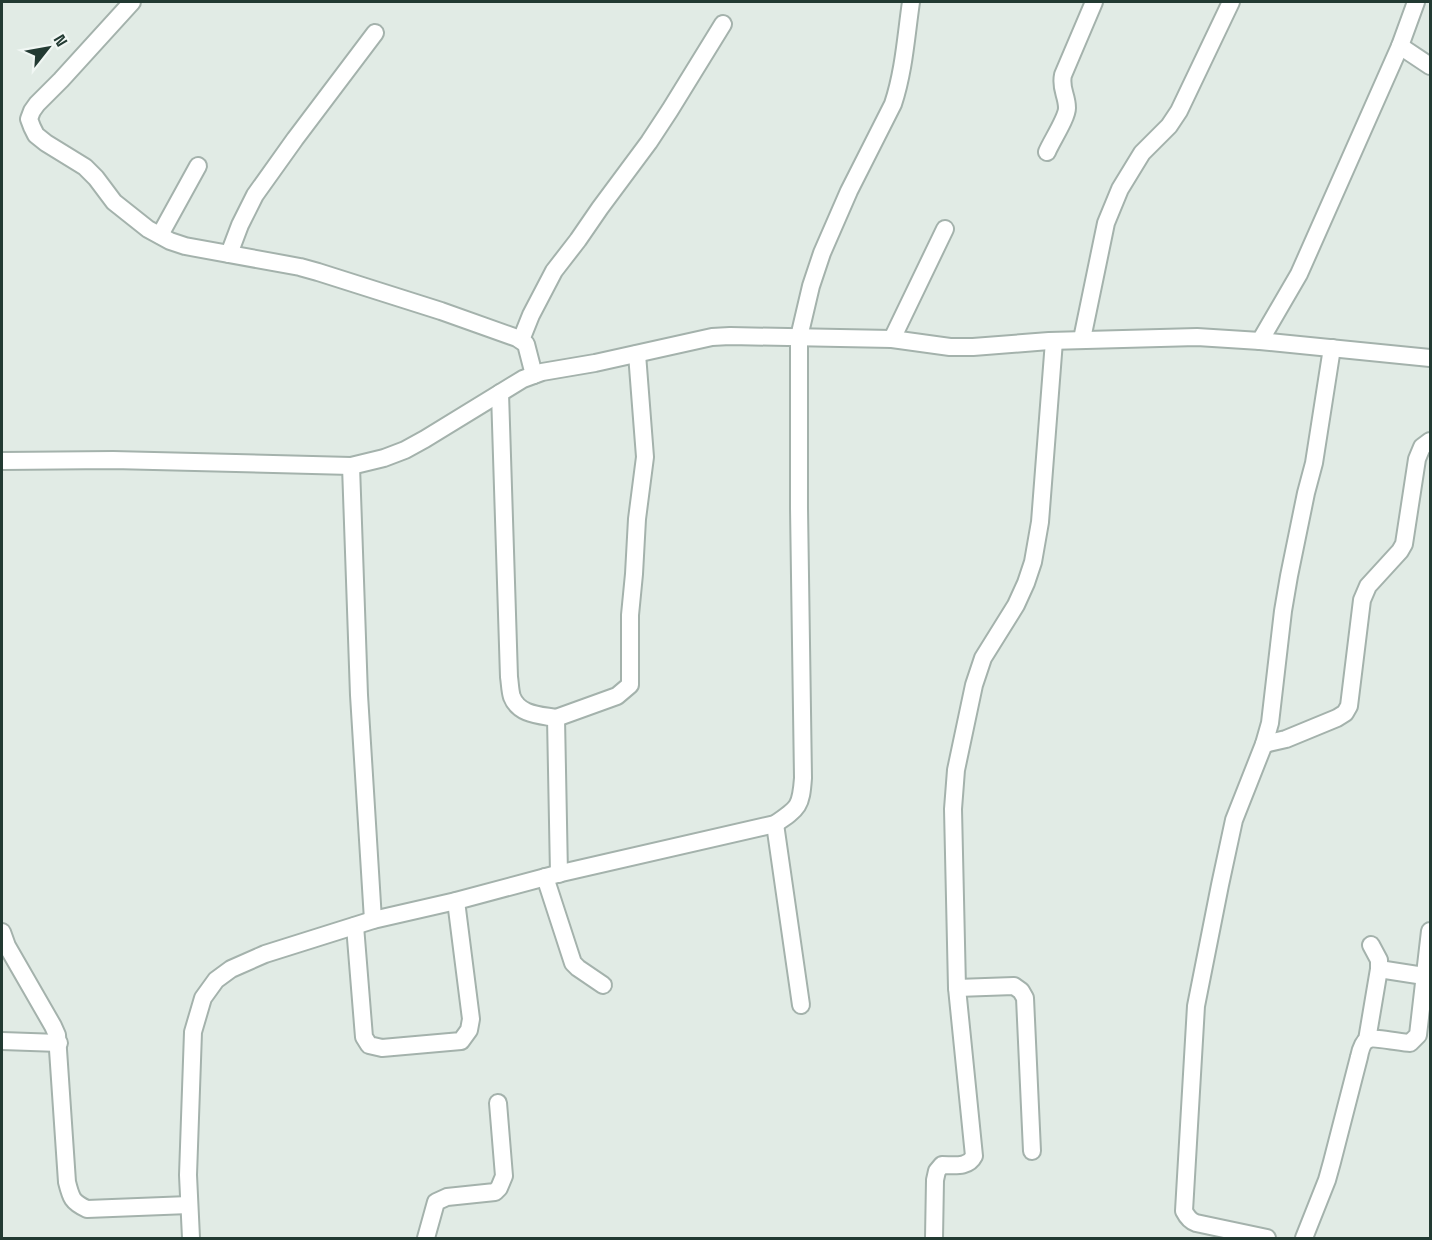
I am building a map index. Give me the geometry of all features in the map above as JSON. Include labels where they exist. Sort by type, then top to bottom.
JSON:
[{"type":"street","points":[[132,2],[37,104],[30,119],[36,135],[85,167],[114,201],[148,229],[160,235],[185,246],[318,272],[441,311],[521,340],[526,344],[534,375]]},
{"type":"street","points":[[191,1239],[188,1175],[193,1032],[204,998],[216,980],[231,969],[265,954],[373,920],[456,901],[552,875],[775,824],[794,811],[802,796],[803,778],[799,337],[811,286],[822,253],[849,191],[893,104],[906,45],[911,2]]},
{"type":"street","points":[[1047,152],[1067,107],[1061,82],[1063,75],[1094,2]]},
{"type":"street","points":[[1082,339],[1106,224],[1120,189],[1142,153],[1169,126],[1179,111],[1231,2]]},
{"type":"street","points":[[1260,341],[1299,274],[1400,46],[1416,2]]},
{"type":"street","points":[[521,340],[554,271],[649,142],[723,24]]},
{"type":"street","points":[[229,254],[255,195],[375,33]]},
{"type":"street","points":[[1400,46],[1431,66]]},
{"type":"street","points":[[160,235],[198,166]]},
{"type":"street","points":[[892,339],[945,229]]},
{"type":"street","points":[[2,461],[351,466],[405,450],[523,379],[542,372],[712,337],[892,339],[950,347],[973,347],[1054,340],[1197,337],[1431,358]]},
{"type":"street","points":[[934,1239],[937,1171],[942,1165],[967,1165],[974,1156],[957,988],[953,808],[956,770],[974,685],[983,658],[1016,605],[1033,562],[1040,522],[1054,340]]},
{"type":"street","points":[[1268,1239],[1196,1223],[1187,1217],[1184,1206],[1196,1006],[1234,820],[1270,723],[1283,611],[1314,463],[1332,348]]},
{"type":"street","points":[[500,393],[509,677],[512,696],[516,704],[526,712],[556,718],[616,696],[630,685],[630,615],[637,519],[645,457],[637,354]]},
{"type":"street","points":[[1264,744],[1286,739],[1337,718],[1345,713],[1349,706],[1362,600],[1368,586],[1404,544],[1417,459],[1422,447],[1431,441]]},
{"type":"street","points":[[351,466],[359,695],[373,920]]},
{"type":"street","points":[[556,718],[552,875],[570,957],[578,968],[603,985]]},
{"type":"street","points":[[775,824],[801,1005]]},
{"type":"street","points":[[356,926],[364,1037],[369,1045],[382,1048],[461,1041],[469,1030],[471,1019],[456,901]]},
{"type":"street","points":[[1367,1040],[1422,1042],[1418,1035],[1431,931]]},
{"type":"street","points":[[2,932],[7,946],[53,1026],[58,1042],[67,1182],[74,1202],[87,1209],[189,1205]]},
{"type":"street","points":[[1304,1239],[1327,1180],[1359,1057],[1367,1040],[1379,969],[1379,960],[1371,945]]},
{"type":"street","points":[[1379,969],[1424,976]]},
{"type":"street","points":[[957,988],[1014,986],[1025,998],[1032,1151]]},
{"type":"street","points":[[2,1041],[58,1042]]},
{"type":"street","points":[[426,1239],[436,1202],[447,1197],[495,1192],[499,1188],[504,1176],[498,1103]]}]
